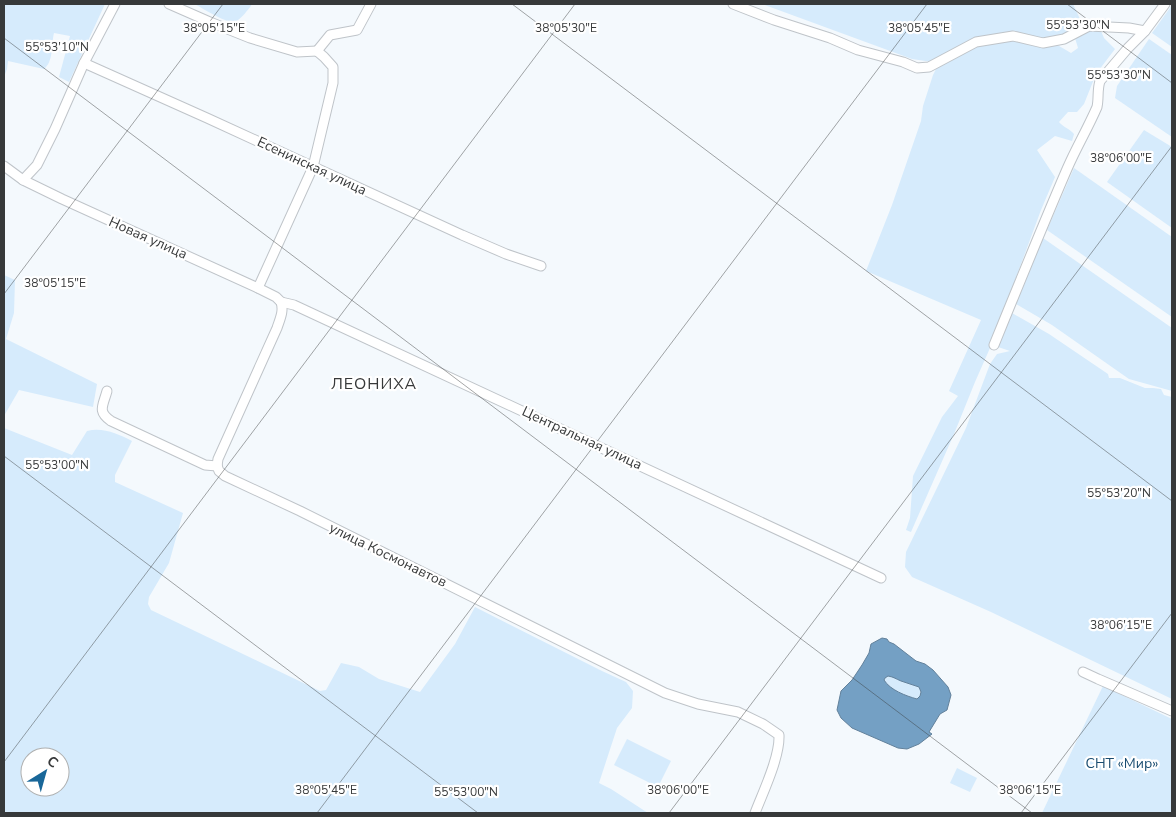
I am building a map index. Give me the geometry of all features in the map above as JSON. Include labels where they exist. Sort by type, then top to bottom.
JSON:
[{"type":"street","points":[[23,180],[37,165],[84,63],[115,4]]},
{"type":"street","points":[[169,4],[250,38],[297,52],[317,52],[333,67],[333,83],[313,167],[258,288]]},
{"type":"street","points":[[317,52],[330,35],[357,30],[371,4]]},
{"type":"street","points":[[733,4],[774,20],[830,38],[858,50],[903,62],[917,68],[930,67],[976,42],[1012,36],[1043,43],[1064,39],[1089,26],[1129,28],[1145,31]]},
{"type":"street","points":[[994,345],[1070,162],[1094,112],[1098,101],[1100,81],[1145,31],[1165,4]]},
{"type":"street","name":"Есенинская улица","points":[[84,63],[462,235],[506,254],[541,266]]},
{"type":"street","name":"Новая улица","points":[[4,166],[23,180],[258,288],[276,297],[281,302]]},
{"type":"street","points":[[4,170],[15,174]]},
{"type":"street","points":[[217,466],[218,459],[277,328],[282,313],[281,302]]},
{"type":"street","name":"Центральная улица","points":[[281,302],[303,309],[881,578]]},
{"type":"street","name":"улица Космонавтов","points":[[107,392],[102,410],[104,416],[111,421],[205,465],[217,466],[219,471],[226,476],[665,693],[698,704],[738,712],[763,724],[778,735],[779,743],[773,766],[755,813]]},
{"type":"street","points":[[1083,672],[1172,711]]},
{"type":"green space","points":[[4,4],[105,4],[69,82],[59,77],[70,36],[54,33],[51,57],[44,69],[8,61],[4,77]]},
{"type":"green space","points":[[194,4],[252,4],[242,17],[235,22],[231,22]]},
{"type":"green space","points":[[762,4],[1073,4],[1082,23],[1060,37],[1040,40],[1012,34],[932,62],[912,59]]},
{"type":"green space","points":[[1172,5],[1172,47],[1152,33]]},
{"type":"green space","points":[[1094,27],[1101,31],[1104,38],[1115,49],[1096,74],[1084,104],[1077,112],[1068,112],[1059,122],[1074,134],[1072,141],[1055,136],[1037,150],[1055,177],[990,348],[911,532],[906,530],[910,518],[913,476],[942,417],[958,396],[949,391],[981,320],[866,271],[892,205],[921,121],[923,106],[933,75],[938,65],[953,59],[963,50],[976,43],[1013,38],[1054,43],[1071,53],[1078,48],[1075,38]]},
{"type":"green space","points":[[1149,39],[1172,55],[1172,137],[1115,98],[1117,86]]},
{"type":"green space","points":[[1144,130],[1172,147],[1172,228],[1107,182]]},
{"type":"green space","points":[[1074,168],[1172,237],[1172,317],[1047,230]]},
{"type":"green space","points":[[1043,238],[1172,328],[1172,391],[1129,379],[1052,325],[1016,304]]},
{"type":"green space","points":[[4,275],[15,280],[14,313],[6,339],[97,384],[93,407],[19,390],[4,416]]},
{"type":"green space","points":[[1012,313],[1049,334],[1108,374],[1109,378],[1120,378],[1145,388],[1161,389],[1164,395],[1172,397],[1172,699],[991,612],[912,577],[905,567],[906,552],[966,428],[990,364],[997,354],[1010,351],[998,347]]},
{"type":"green space","points":[[4,428],[72,455],[87,431],[105,431],[132,441],[115,475],[115,482],[183,513],[169,563],[149,597],[148,604],[151,610],[320,691],[326,690],[341,663],[359,667],[379,679],[420,692],[455,644],[475,607],[626,682],[633,691],[632,708],[617,728],[599,783],[648,813],[4,813]]},
{"type":"green space","points":[[888,676],[919,687],[920,692],[917,699],[894,690],[884,680]]},
{"type":"green space","name":"СНТ «Мир»","points":[[1103,686],[1172,719],[1172,813],[1042,813]]},
{"type":"green space","points":[[627,739],[671,761],[658,787],[614,765]]},
{"type":"green space","points":[[957,768],[977,778],[970,792],[950,783]]},
{"type":"water","points":[[882,638],[887,639],[916,661],[925,664],[933,670],[948,687],[951,695],[947,710],[940,714],[929,732],[932,734],[919,744],[907,749],[898,748],[852,728],[841,718],[837,710],[841,691],[852,680],[862,665],[869,653],[871,644]],"holes":[[[888,676],[919,687],[920,696],[917,699],[894,690],[884,680]]]},
{"type":"district","name":"ЛЕОНИХА","points":[[374,384]]}]
